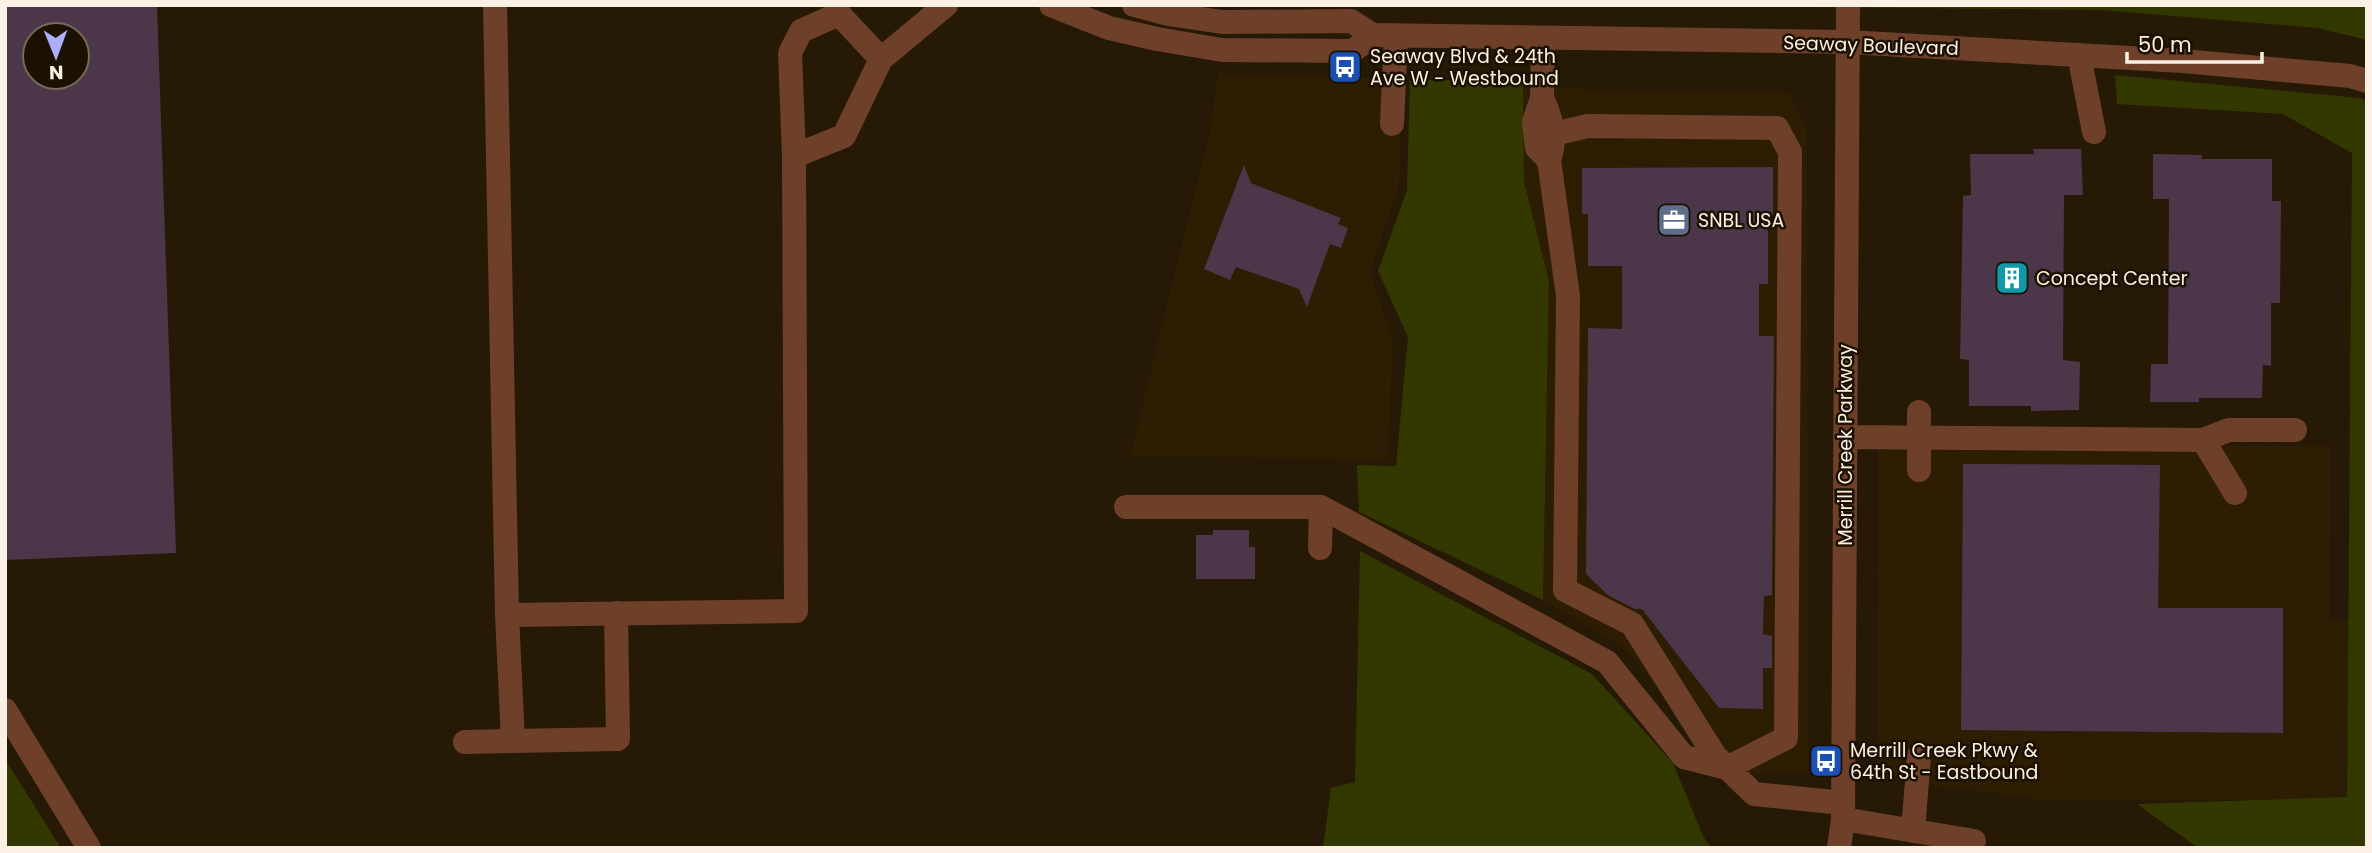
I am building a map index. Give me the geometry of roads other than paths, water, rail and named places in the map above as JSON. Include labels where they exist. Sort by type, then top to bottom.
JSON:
[{"type":"street","points":[[495,5],[507,615],[513,741]]},
{"type":"street","points":[[794,156],[844,136],[881,60],[946,5]]},
{"type":"street","name":"Seaway Boulevard","points":[[1051,5],[1109,28],[1222,50],[1353,51],[1385,36]]},
{"type":"street","name":"Seaway Boulevard","points":[[1135,5],[1168,14],[1222,22],[1351,21],[1385,36],[1847,42],[2211,63],[2350,76],[2367,81]]},
{"type":"street","name":"Merrill Creek Parkway","points":[[1839,848],[1843,811],[1848,5]]},
{"type":"street","points":[[507,615],[796,611],[794,156],[790,53],[801,31],[837,9],[881,60]]},
{"type":"street","points":[[1385,36],[1392,124]]},
{"type":"street","points":[[1543,38],[1542,98],[1534,122],[1537,148],[1549,160]]},
{"type":"street","points":[[2079,55],[2094,132]]},
{"type":"street","points":[[1542,98],[1553,122],[1554,146],[1549,160],[1568,296],[1565,590],[1632,624],[1715,756],[1754,794],[1843,811],[1913,831],[1974,841]]},
{"type":"street","points":[[1126,507],[1321,507],[1607,662],[1684,757],[1727,768],[1786,738],[1790,152],[1777,128],[1588,126],[1553,134]]},
{"type":"street","points":[[1919,412],[1919,470]]},
{"type":"street","points":[[1844,437],[2203,440],[2229,430],[2295,429]]},
{"type":"street","points":[[2203,440],[2235,493]]},
{"type":"street","points":[[1320,548],[1321,507]]},
{"type":"street","points":[[465,742],[618,739],[616,613]]},
{"type":"street","points":[[5,710],[89,848]]},
{"type":"street","points":[[1913,831],[1919,756]]},
{"type":"place","name":"Seaway Blvd & 24th Ave W - Westbound","points":[[1345,67]]},
{"type":"place","name":"SNBL USA","points":[[1674,220]]},
{"type":"place","name":"Concept Center","points":[[2012,278]]},
{"type":"place","name":"Merrill Creek Pkwy & 64th St - Eastbound","points":[[1826,761]]}]
